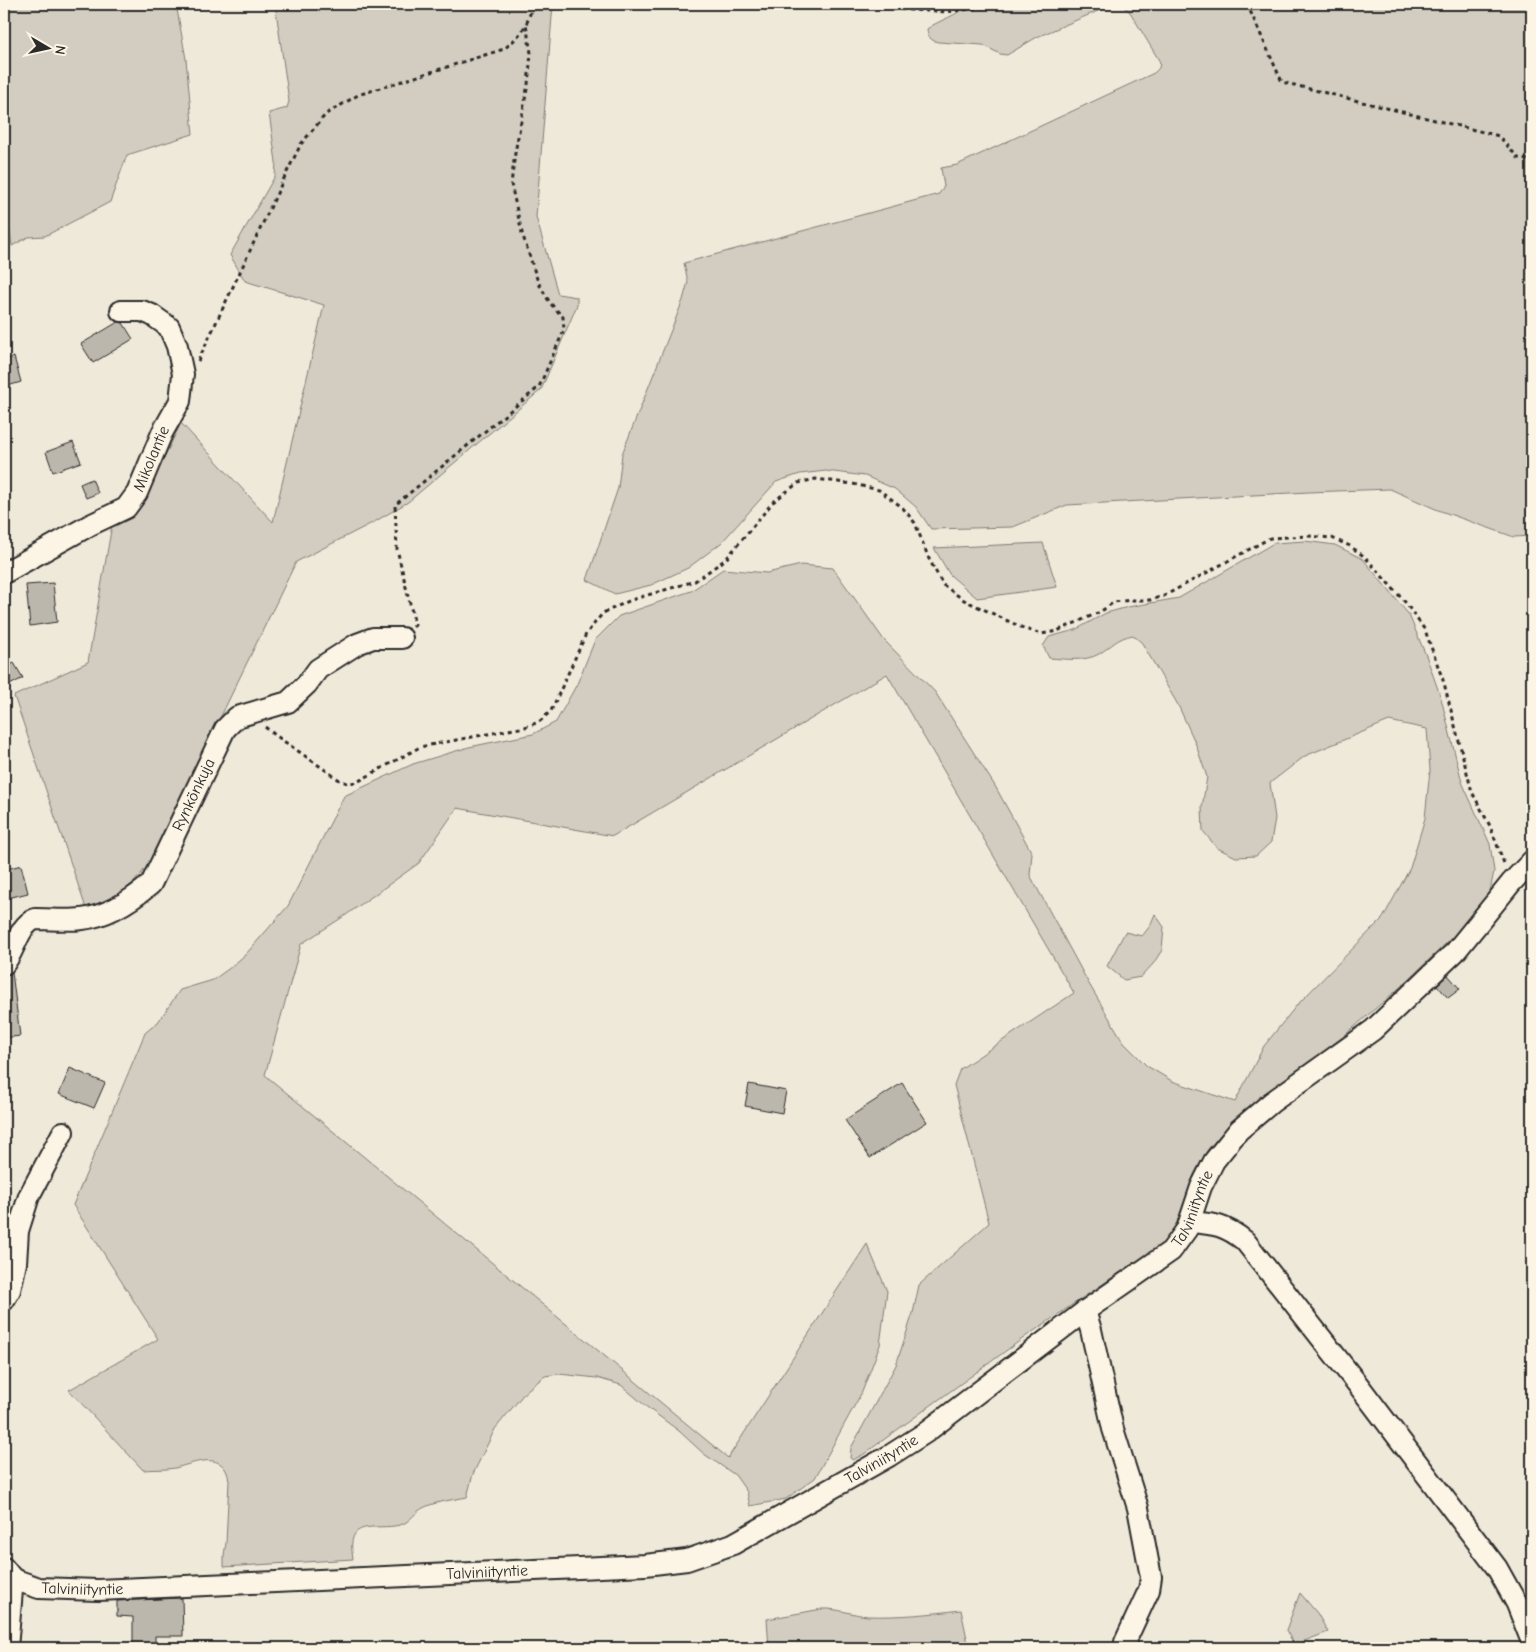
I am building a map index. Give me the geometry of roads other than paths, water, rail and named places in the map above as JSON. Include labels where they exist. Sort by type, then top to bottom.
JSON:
[{"type":"street","name":"Mikolantie","points":[[4,573],[90,525],[126,508],[137,493],[162,433],[180,401],[182,374],[177,346],[168,327],[157,318],[142,311],[121,311]]},
{"type":"street","name":"Rynkönkuja","points":[[4,964],[30,921],[35,919],[82,919],[105,912],[132,899],[151,884],[225,729],[243,715],[288,702],[307,684],[318,669],[357,644],[373,638],[402,638]]},
{"type":"street","name":"Talviniityntie","points":[[8,1574],[39,1588],[98,1590],[645,1565],[687,1560],[733,1544],[889,1456],[925,1433],[1085,1311],[1171,1251],[1187,1229],[1201,1187],[1214,1161],[1239,1130],[1272,1102],[1373,1030],[1455,952],[1511,883],[1532,861]]},
{"type":"street","points":[[4,1300],[10,1290],[16,1262],[18,1231],[29,1196],[63,1132]]},
{"type":"street","points":[[1190,1222],[1225,1227],[1245,1241],[1359,1386],[1497,1568],[1517,1604],[1532,1642]]},
{"type":"street","points":[[1085,1311],[1113,1428],[1138,1508],[1151,1577],[1149,1590],[1126,1642]]},
{"type":"street","points":[[6,1648],[8,1574]]}]
